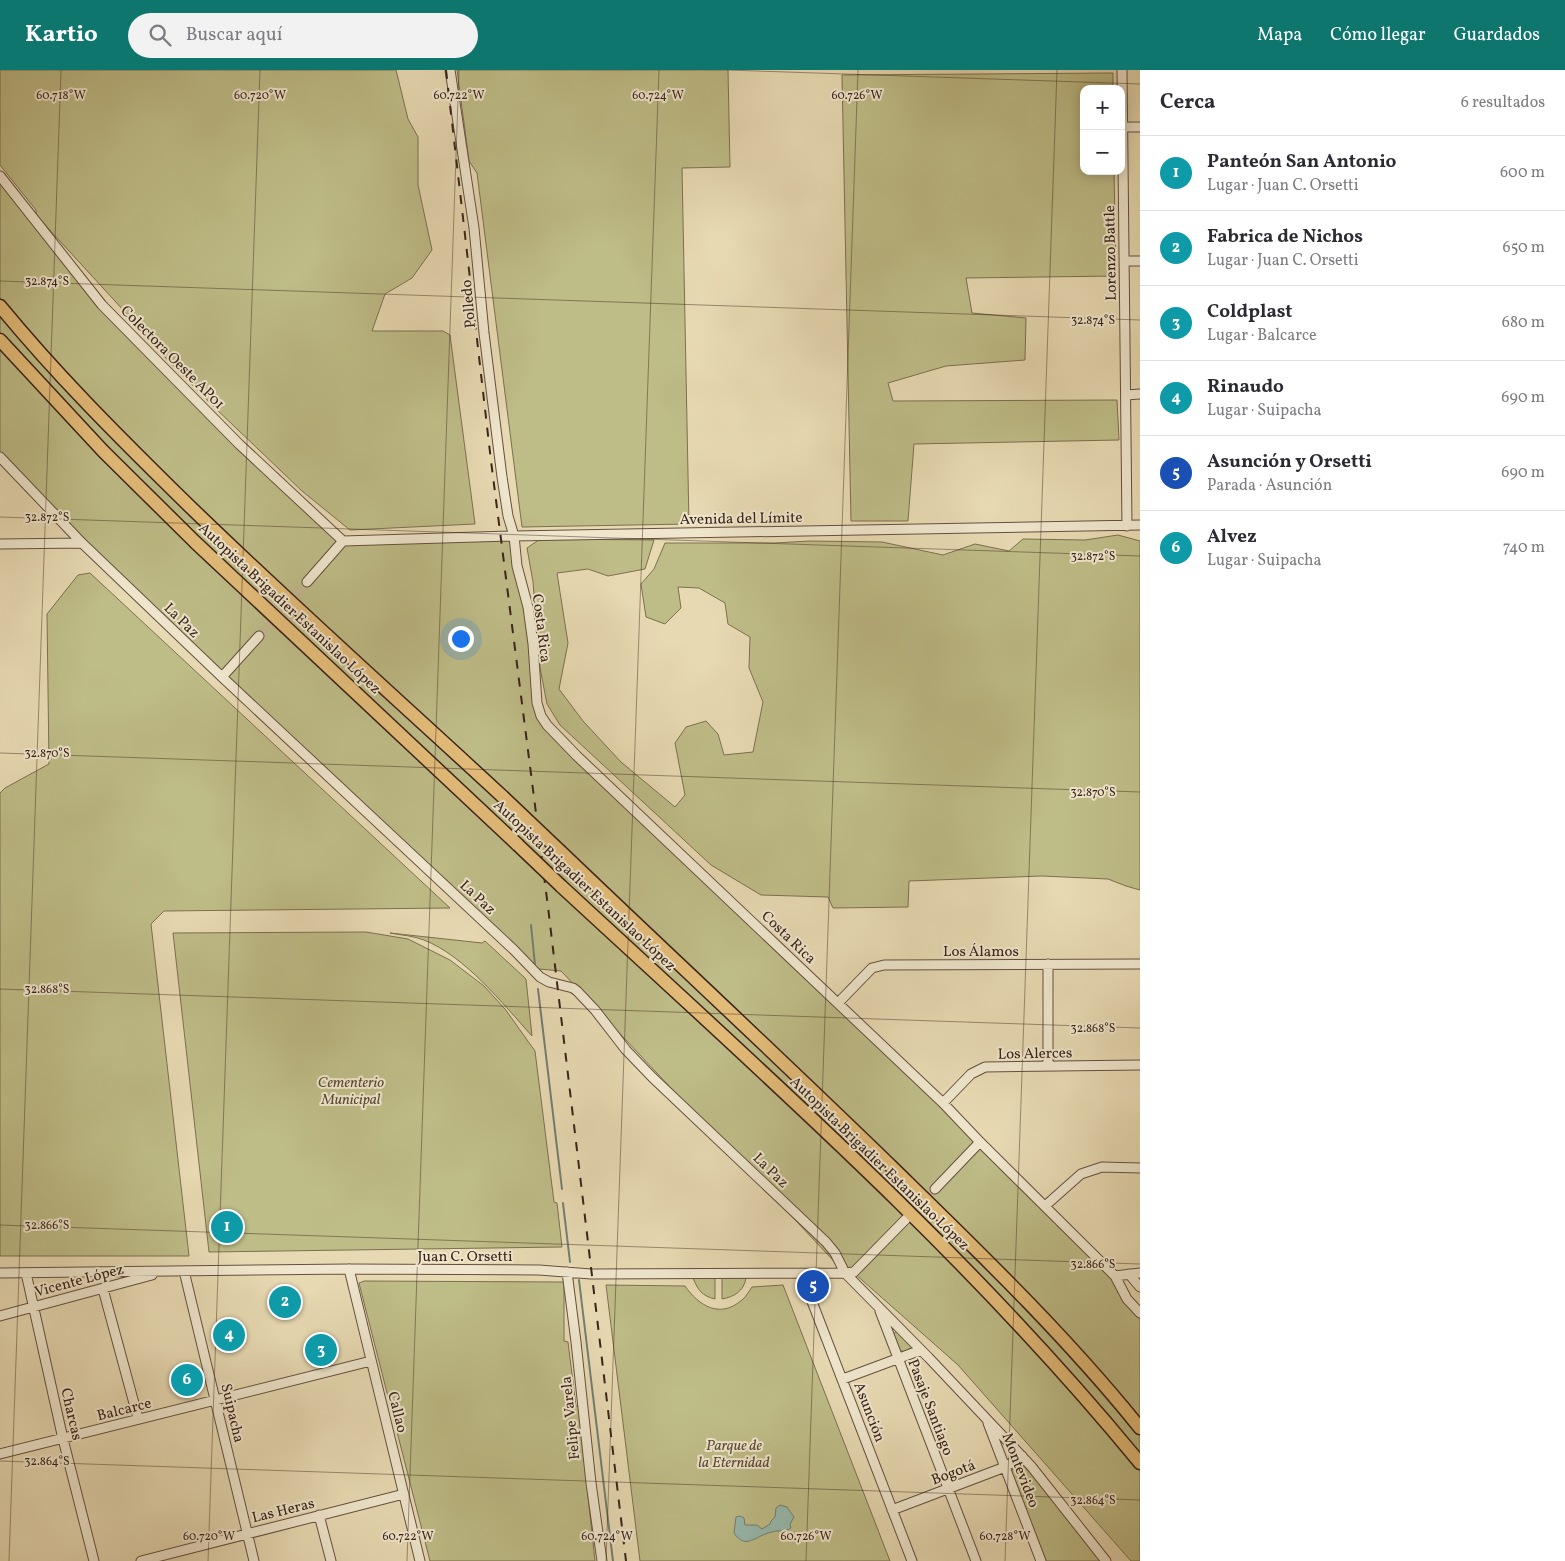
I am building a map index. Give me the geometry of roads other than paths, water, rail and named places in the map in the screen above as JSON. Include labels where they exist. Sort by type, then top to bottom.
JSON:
[{"type":"highway","name":"Autopista Brigadier Estanislao López","points":[[0,306],[33,346],[116,434],[226,542],[503,797],[994,1266],[1115,1397],[1140,1428]]},
{"type":"highway","name":"Autopista Brigadier Estanislao López","points":[[0,340],[103,451],[195,542],[561,886],[860,1163],[980,1283],[1102,1416],[1140,1462]]},
{"type":"street","name":"Polledo","points":[[450,70],[474,228],[484,333],[502,477],[508,516],[514,536]]},
{"type":"street","name":"Lorenzo Battle","points":[[1122,70],[1122,85]]},
{"type":"street","points":[[1125,127],[1140,127]]},
{"type":"street","name":"Lorenzo Battle","points":[[1123,130],[1127,526]]},
{"type":"street","name":"Colectora Oeste AP01","points":[[0,176],[102,305],[240,444],[343,542]]},
{"type":"street","points":[[1124,261],[1140,261]]},
{"type":"street","points":[[1126,394],[1140,394]]},
{"type":"street","name":"La Paz","points":[[0,457],[82,543],[222,677],[514,950],[540,977],[549,982],[578,991],[626,1050],[652,1078],[826,1242],[835,1253],[845,1273]]},
{"type":"street","name":"Avenida del Límite","points":[[343,542],[514,536],[1140,525]]},
{"type":"street","name":"Costa Rica","points":[[514,536],[516,566],[528,607],[537,703],[541,716],[547,725],[577,756],[943,1103],[1115,1276],[1127,1299],[1140,1313]]},
{"type":"street","points":[[307,582],[343,542]]},
{"type":"street","points":[[0,544],[82,543]]},
{"type":"street","points":[[222,677],[259,636]]},
{"type":"street","points":[[1048,964],[1048,1066]]},
{"type":"street","name":"Los Álamos","points":[[838,1003],[872,968],[884,965],[1140,964]]},
{"type":"street","name":"Los Alerces","points":[[943,1103],[971,1074],[985,1067],[1140,1065]]},
{"type":"street","points":[[935,1189],[980,1142]]},
{"type":"street","points":[[1046,1206],[1081,1174],[1102,1168],[1140,1168]]},
{"type":"street","points":[[845,1273],[854,1272],[906,1219]]},
{"type":"street","name":"Juan C. Orsetti","points":[[0,1273],[349,1269],[539,1270],[591,1274],[845,1273]]},
{"type":"street","name":"Callao","points":[[349,1269],[420,1561]]},
{"type":"street","name":"Vicente López","points":[[0,1316],[165,1271]]},
{"type":"street","name":"Suipacha","points":[[184,1271],[254,1561]]},
{"type":"street","name":"Felipe Varela","points":[[567,1272],[602,1561]]},
{"type":"street","name":"Charcas","points":[[26,1273],[63,1438],[94,1561]]},
{"type":"street","name":"Asunción","points":[[801,1273],[912,1561]]},
{"type":"street","name":"Pasaje Santiago","points":[[845,1273],[879,1307],[976,1561]]},
{"type":"street","points":[[1115,1276],[1140,1273]]},
{"type":"street","points":[[1129,1274],[1140,1287]]},
{"type":"street","points":[[103,1289],[138,1418]]},
{"type":"street","points":[[879,1307],[1022,1456],[1106,1561]]},
{"type":"street","points":[[843,1378],[921,1350]]},
{"type":"street","name":"Balcarce","points":[[0,1454],[371,1361]]},
{"type":"street","name":"Montevideo","points":[[986,1417],[1040,1561]]},
{"type":"street","name":"Bogotá","points":[[892,1510],[1005,1467],[1022,1456]]},
{"type":"street","name":"Las Heras","points":[[141,1561],[404,1494]]},
{"type":"street","points":[[320,1515],[331,1561]]},
{"type":"waterway","points":[[531,925],[535,965]]},
{"type":"waterway","points":[[538,989],[562,1189]]},
{"type":"waterway","points":[[563,1203],[570,1262]]},
{"type":"waterway","points":[[579,1280],[613,1561]]},
{"type":"tunnel","points":[[259,636],[307,582]]},
{"type":"tunnel","points":[[908,1217],[935,1189]]},
{"type":"railway","points":[[446,70],[491,461],[548,907],[626,1561]]},
{"type":"place","name":"Panteón San Antonio","points":[[227,1227]]},
{"type":"place","name":"Asunción y Orsetti","points":[[813,1286]]},
{"type":"place","name":"Fabrica de Nichos","points":[[285,1302]]},
{"type":"place","name":"Rinaudo","points":[[229,1335]]},
{"type":"place","name":"Coldplast","points":[[321,1350]]},
{"type":"place","name":"Alvez","points":[[187,1380]]},
{"type":"park label","name":"Cementerio Municipal","points":[[351,1090]]},
{"type":"park label","name":"Parque de la Eternidad","points":[[734,1454]]}]
